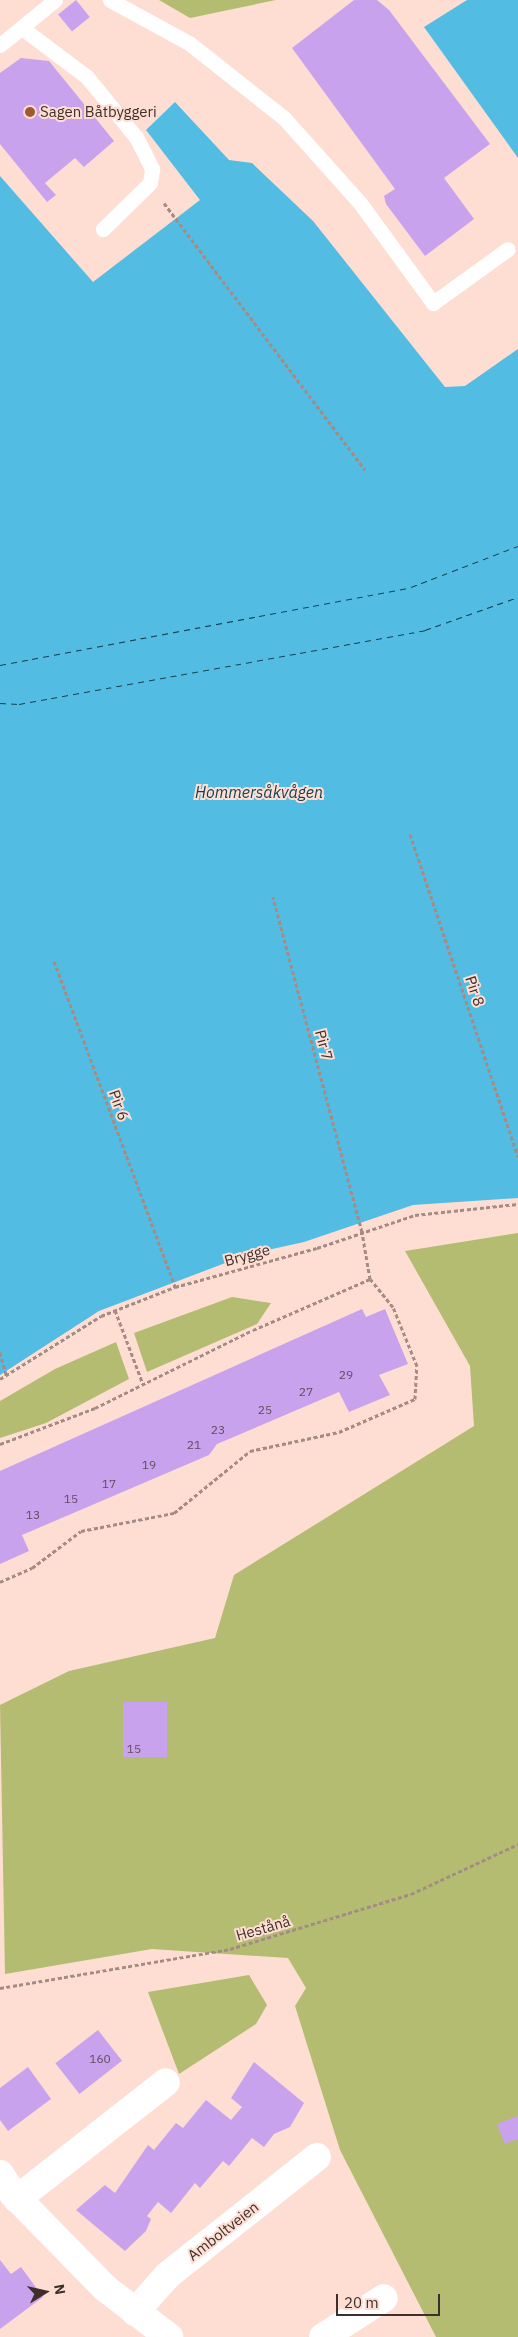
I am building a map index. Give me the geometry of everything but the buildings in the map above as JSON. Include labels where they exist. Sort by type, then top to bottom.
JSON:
[{"type":"street","points":[[17,2199],[166,2082]]},
{"type":"street","name":"Amboltveien","points":[[135,2312],[168,2274],[317,2157]]},
{"type":"street","points":[[0,2174],[17,2199],[135,2312],[169,2337]]},
{"type":"street","points":[[323,2337],[384,2298]]},
{"type":"lane","points":[[0,45],[55,0]]},
{"type":"lane","points":[[110,0],[189,43],[284,118],[360,203],[433,302],[508,249]]},
{"type":"lane","points":[[22,28],[87,77],[136,137],[152,169],[150,183],[103,229]]},
{"type":"path","points":[[174,215],[365,470]]},
{"type":"path","name":"Pir 8","points":[[410,834],[518,1156]]},
{"type":"path","name":"Pir 7","points":[[273,897],[362,1232],[370,1279]]},
{"type":"path","name":"Pir 6","points":[[54,961],[175,1287]]},
{"type":"path","name":"Brygge","points":[[0,1379],[115,1310],[175,1287],[362,1232],[415,1214],[518,1204]]},
{"type":"path","points":[[0,1444],[95,1408],[370,1279],[393,1307],[417,1366],[415,1399],[339,1432],[250,1451],[174,1513],[81,1531],[32,1568],[0,1582]]},
{"type":"path","points":[[115,1310],[143,1384]]},
{"type":"path","points":[[0,1352],[6,1374]]},
{"type":"path","name":"Hestånå","points":[[0,1988],[230,1949],[411,1894],[518,1844]]},
{"type":"green space","points":[[159,0],[276,0],[190,18]]},
{"type":"green space","points":[[518,1233],[518,2337],[436,2337],[340,2150],[295,2006],[306,1988],[288,1958],[152,1949],[5,1974],[0,1705],[69,1671],[215,1638],[234,1575],[474,1426],[470,1366],[405,1251]]},
{"type":"green space","points":[[232,1297],[271,1303],[257,1324],[147,1372],[134,1333]]},
{"type":"green space","points":[[116,1342],[129,1379],[46,1423],[0,1438],[0,1401],[55,1369]]},
{"type":"green space","points":[[249,1975],[267,2005],[256,2024],[179,2074],[148,1992]]},
{"type":"water","points":[[467,0],[518,0],[518,158],[424,27]]},
{"type":"water","name":"Hommersåkvågen","points":[[175,102],[229,160],[252,163],[313,221],[445,387],[465,386],[518,349],[518,1198],[413,1205],[304,1242],[249,1254],[99,1311],[0,1375],[0,176],[93,282],[200,200],[146,130]]},
{"type":"ferry route","points":[[0,665],[411,587],[518,546]]},
{"type":"ferry route","points":[[0,703],[19,704],[425,630],[518,597]]},
{"type":"place","name":"Sagen Båtbyggeri","points":[[30,112]]}]
